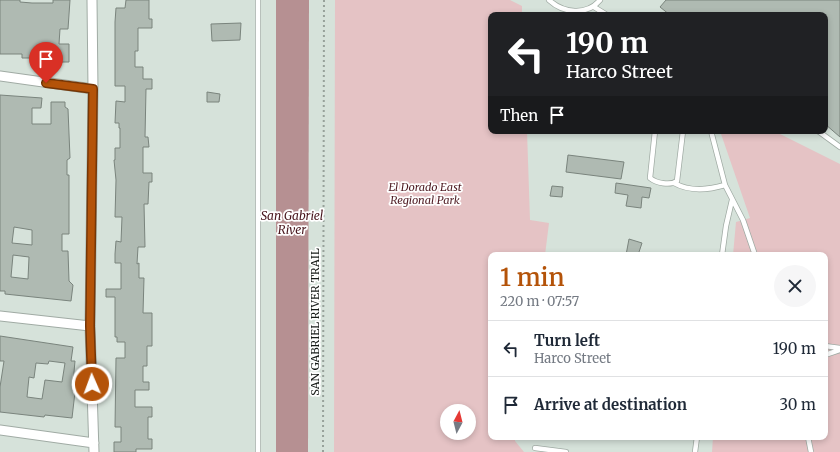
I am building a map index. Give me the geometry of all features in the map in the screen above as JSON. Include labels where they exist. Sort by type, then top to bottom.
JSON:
[{"type":"street","points":[[0,430],[94,448],[90,326],[93,89],[92,0]]},
{"type":"street","points":[[0,76],[93,89]]},
{"type":"street","points":[[0,316],[90,326]]},
{"type":"lane","points":[[258,0],[258,452]]},
{"type":"lane","points":[[549,0],[555,6],[567,10],[582,11],[594,7],[600,0]]},
{"type":"lane","points":[[594,7],[602,12]]},
{"type":"lane","points":[[655,134],[650,178],[654,181],[674,183],[688,188],[712,189],[725,186]]},
{"type":"lane","points":[[674,183],[677,181],[683,134]]},
{"type":"lane","points":[[712,134],[725,186],[743,220],[754,252]]},
{"type":"lane","points":[[822,134],[840,147]]},
{"type":"lane","points":[[723,252],[732,200]]},
{"type":"lane","points":[[828,347],[840,349]]},
{"type":"lane","points":[[828,354],[840,349]]},
{"type":"lane","points":[[695,452],[697,440]]},
{"type":"lane","points":[[809,440],[811,452]]},
{"type":"lane","points":[[535,448],[566,452]]},
{"type":"path","name":"SAN GABRIEL RIVER TRAIL","points":[[323,452],[324,0]]},
{"type":"green space","name":"El Dorado East Regional Park","points":[[335,0],[510,0],[522,6],[522,12],[488,12],[488,134],[527,134],[530,220],[549,223],[545,252],[488,252],[488,440],[515,441],[524,452],[334,452]]},
{"type":"green space","points":[[721,134],[780,134],[840,164],[840,452],[712,452],[713,440],[828,440],[828,252],[733,252],[736,222],[750,218]]},
{"type":"water","name":"San Gabriel River","points":[[276,0],[309,0],[308,452],[276,452]]},
{"type":"building","points":[[0,0],[53,3],[53,0],[70,0],[68,29],[60,29],[59,44],[69,44],[69,62],[40,62],[40,60],[32,60],[32,58],[22,58],[22,54],[0,54]]},
{"type":"building","points":[[126,0],[149,0],[149,19],[152,19],[152,28],[138,28],[138,51],[135,51],[135,67],[143,67],[143,79],[152,79],[152,89],[146,89],[145,137],[148,137],[149,147],[143,147],[143,173],[152,173],[152,182],[149,182],[148,204],[144,204],[145,247],[138,247],[137,264],[139,263],[139,278],[144,278],[143,313],[152,313],[152,346],[147,346],[147,366],[143,366],[143,382],[149,382],[149,390],[135,390],[135,407],[152,407],[152,417],[148,417],[148,439],[152,439],[152,449],[136,449],[136,452],[114,452],[114,442],[121,442],[121,427],[115,427],[116,358],[125,358],[125,342],[117,342],[117,337],[115,337],[115,297],[106,297],[106,289],[121,289],[121,263],[115,263],[115,254],[116,241],[121,242],[122,217],[115,217],[116,180],[114,160],[115,148],[120,148],[119,123],[115,123],[116,101],[125,102],[125,86],[115,86],[115,22],[116,8],[125,8]]},
{"type":"building","points":[[666,0],[840,0],[840,137],[828,127],[828,12],[666,12],[660,7]]},
{"type":"building","points":[[241,23],[240,40],[212,41],[211,24]]},
{"type":"building","points":[[207,92],[220,94],[219,102],[207,102]]},
{"type":"building","points":[[0,95],[42,98],[41,108],[32,108],[32,124],[51,124],[51,102],[65,102],[65,107],[68,109],[70,158],[67,160],[67,175],[69,175],[69,234],[62,234],[62,251],[68,251],[69,281],[73,285],[71,301],[5,294],[5,291],[0,291]],"holes":[[[14,227],[32,230],[32,245],[12,243]],[[13,255],[29,257],[28,279],[11,277]]]},
{"type":"building","points":[[568,155],[624,162],[621,179],[566,172]]},
{"type":"building","points":[[616,183],[651,188],[649,198],[642,197],[641,208],[626,206],[628,195],[615,193]]},
{"type":"building","points":[[552,186],[563,187],[562,197],[550,196]]},
{"type":"building","points":[[629,239],[642,243],[639,252],[627,252]]},
{"type":"building","points":[[0,336],[73,347],[71,361],[75,361],[73,391],[75,392],[72,418],[45,415],[44,417],[0,412],[0,387],[4,361],[0,361]],"holes":[[[49,361],[65,363],[62,382],[45,380],[42,399],[27,397],[29,377],[34,378],[36,363],[48,364]]]},
{"type":"route","points":[[46,83],[93,89],[90,326],[92,384]]}]
